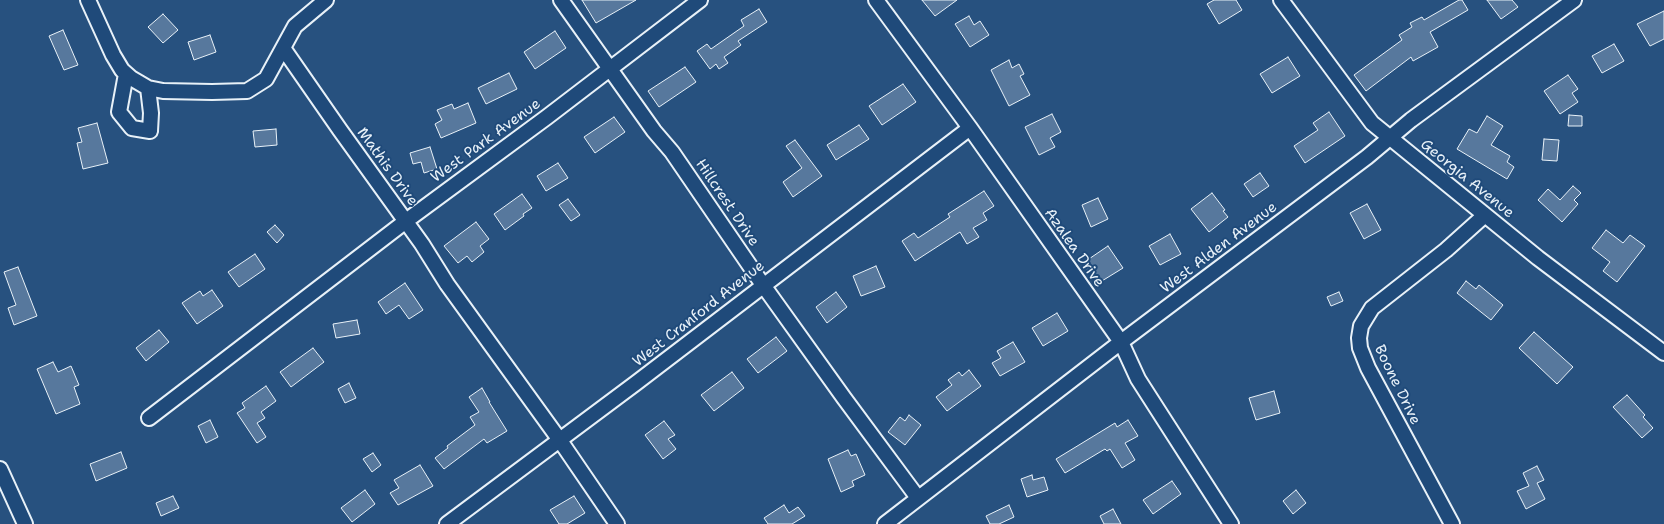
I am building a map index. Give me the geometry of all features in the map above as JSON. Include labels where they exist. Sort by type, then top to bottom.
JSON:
[{"type":"street","points":[[88,0],[113,55],[122,70],[148,88],[163,91],[247,91],[266,79],[295,26],[326,0]]},
{"type":"street","name":"Hillcrest Drive","points":[[561,0],[654,131],[672,152],[763,285],[844,398],[918,498]]},
{"type":"street","name":"West Park Avenue","points":[[149,418],[406,221],[700,0]]},
{"type":"street","name":"Azalea Drive","points":[[876,0],[970,128],[1121,342],[1138,379],[1231,524]]},
{"type":"street","name":"Georgia Avenue","points":[[1281,0],[1372,122],[1538,258],[1664,353]]},
{"type":"street","name":"West Alden Avenue","points":[[885,524],[1390,138],[1557,5],[1574,0]]},
{"type":"street","name":"Mathis Drive","points":[[283,48],[617,524]]},
{"type":"street","points":[[126,74],[119,112],[132,128],[150,131],[152,113],[148,88]]},
{"type":"street","name":"West Cranford Avenue","points":[[447,524],[636,383],[970,128]]},
{"type":"street","name":"Boone Drive","points":[[1452,524],[1368,368],[1360,348],[1359,338],[1361,326],[1372,308],[1446,250],[1485,215]]},
{"type":"street","points":[[0,469],[25,524]]},
{"type":"building","points":[[582,0],[636,0],[596,23]]},
{"type":"building","points":[[922,0],[957,0],[935,16]]},
{"type":"building","points":[[1214,0],[1236,0],[1242,10],[1219,24],[1207,4]]},
{"type":"building","points":[[1462,0],[1468,10],[1430,32],[1438,47],[1413,61],[1411,57],[1366,91],[1354,75],[1402,40],[1399,35],[1412,27],[1410,23],[1422,17],[1424,20]]},
{"type":"building","points":[[1487,0],[1512,0],[1518,7],[1501,19]]},
{"type":"building","points":[[759,9],[767,22],[738,41],[741,45],[724,57],[728,63],[719,69],[716,64],[710,69],[697,51],[707,44],[711,49],[744,26],[741,20]]},
{"type":"building","points":[[1664,11],[1664,39],[1650,46],[1637,24]]},
{"type":"building","points":[[163,14],[178,30],[163,43],[148,27]]},
{"type":"building","points":[[969,16],[974,25],[980,21],[989,35],[970,47],[955,24]]},
{"type":"building","points":[[63,30],[78,65],[64,70],[49,36]]},
{"type":"building","points":[[555,31],[566,48],[535,69],[524,52]]},
{"type":"building","points":[[210,35],[216,52],[194,60],[188,42]]},
{"type":"building","points":[[1614,44],[1624,61],[1602,73],[1592,56]]},
{"type":"building","points":[[1288,57],[1300,76],[1272,93],[1260,74]]},
{"type":"building","points":[[1009,60],[1012,68],[1019,64],[1024,74],[1020,76],[1030,95],[1009,106],[991,70]]},
{"type":"building","points":[[685,67],[696,82],[659,107],[648,91]]},
{"type":"building","points":[[509,73],[517,89],[486,104],[478,88]]},
{"type":"building","points":[[1568,75],[1578,89],[1572,93],[1578,102],[1560,114],[1544,91]]},
{"type":"building","points":[[903,84],[916,102],[882,125],[869,106]]},
{"type":"building","points":[[468,103],[476,123],[441,138],[435,124],[442,120],[437,110],[452,104],[454,109]]},
{"type":"building","points":[[1329,112],[1345,136],[1305,163],[1294,146],[1318,130],[1313,123]]},
{"type":"building","points":[[1052,114],[1061,132],[1050,138],[1055,147],[1039,155],[1025,127]]},
{"type":"building","points":[[1569,115],[1582,116],[1582,126],[1568,126]]},
{"type":"building","points":[[1487,116],[1503,126],[1491,145],[1510,156],[1507,162],[1514,167],[1507,179],[1457,149],[1469,129],[1477,133]]},
{"type":"building","points":[[614,117],[625,132],[595,153],[584,137]]},
{"type":"building","points":[[97,123],[108,163],[83,169],[77,143],[82,142],[78,128]]},
{"type":"building","points":[[859,125],[869,139],[836,160],[827,145]]},
{"type":"building","points":[[276,129],[277,145],[255,147],[253,131]]},
{"type":"building","points":[[1544,139],[1559,140],[1557,161],[1542,160]]},
{"type":"building","points":[[795,140],[822,176],[793,197],[783,182],[802,168],[786,146]]},
{"type":"building","points":[[430,147],[437,169],[424,173],[421,162],[413,164],[410,153]]},
{"type":"building","points":[[558,163],[568,178],[546,191],[537,176]]},
{"type":"building","points":[[1260,173],[1269,186],[1253,197],[1244,184]]},
{"type":"building","points":[[1573,186],[1581,193],[1574,200],[1578,204],[1562,222],[1538,200],[1548,189],[1560,200]]},
{"type":"building","points":[[984,191],[994,206],[983,213],[987,220],[973,228],[979,237],[967,244],[960,232],[915,261],[902,241],[914,233],[918,238],[950,217],[948,214]]},
{"type":"building","points":[[1212,193],[1228,217],[1209,232],[1191,209]]},
{"type":"building","points":[[522,194],[532,208],[505,230],[494,214]]},
{"type":"building","points":[[1098,198],[1108,219],[1091,227],[1082,205]]},
{"type":"building","points":[[568,199],[580,215],[571,221],[559,205]]},
{"type":"building","points":[[1367,204],[1381,230],[1364,239],[1350,213]]},
{"type":"building","points":[[476,222],[489,239],[480,246],[484,252],[472,262],[467,256],[458,263],[444,246]]},
{"type":"building","points":[[275,225],[284,235],[277,243],[267,232]]},
{"type":"building","points":[[1606,230],[1623,243],[1630,235],[1645,246],[1617,282],[1603,271],[1610,262],[1592,248]]},
{"type":"building","points":[[1170,234],[1181,254],[1160,265],[1149,246]]},
{"type":"building","points":[[1108,246],[1123,268],[1097,284],[1083,263]]},
{"type":"building","points":[[255,254],[265,269],[239,287],[228,272]]},
{"type":"building","points":[[876,266],[885,287],[861,296],[853,276]]},
{"type":"building","points":[[18,267],[37,316],[14,325],[8,308],[16,305],[4,272]]},
{"type":"building","points":[[1466,281],[1476,289],[1479,285],[1503,305],[1491,320],[1457,293]]},
{"type":"building","points":[[405,283],[423,310],[409,319],[399,305],[386,314],[378,302]]},
{"type":"building","points":[[212,290],[223,306],[197,324],[182,303],[200,291],[203,296]]},
{"type":"building","points":[[836,292],[847,307],[827,323],[816,307]]},
{"type":"building","points":[[1339,292],[1343,301],[1331,306],[1327,297]]},
{"type":"building","points":[[1057,313],[1068,331],[1043,346],[1032,328]]},
{"type":"building","points":[[357,320],[360,334],[336,338],[333,324]]},
{"type":"building","points":[[159,330],[169,342],[146,361],[136,348]]},
{"type":"building","points":[[1534,332],[1573,367],[1557,384],[1519,348]]},
{"type":"building","points":[[776,337],[787,351],[758,373],[747,359]]},
{"type":"building","points":[[1013,342],[1025,362],[1000,376],[992,363],[1001,358],[997,351]]},
{"type":"building","points":[[313,348],[324,362],[291,387],[280,372]]},
{"type":"building","points":[[53,362],[58,372],[71,366],[79,385],[74,387],[80,404],[56,414],[37,369]]},
{"type":"building","points":[[969,370],[981,386],[947,411],[936,397],[952,385],[948,380],[959,372],[962,376]]},
{"type":"building","points":[[732,372],[744,388],[714,411],[701,395]]},
{"type":"building","points":[[349,383],[356,398],[345,403],[338,389]]},
{"type":"building","points":[[266,386],[276,401],[261,412],[265,418],[257,423],[266,437],[257,443],[237,413],[245,408],[242,403]]},
{"type":"building","points":[[482,388],[507,431],[487,443],[484,439],[444,469],[435,458],[448,448],[447,446],[475,425],[470,417],[479,412],[469,397]]},
{"type":"building","points":[[1274,391],[1280,413],[1256,420],[1249,398]]},
{"type":"building","points":[[1627,395],[1645,415],[1643,417],[1653,428],[1642,438],[1613,407]]},
{"type":"building","points":[[909,415],[921,425],[905,445],[888,432],[900,417],[905,421]]},
{"type":"building","points":[[210,420],[218,437],[206,443],[198,426]]},
{"type":"building","points":[[1128,420],[1138,436],[1125,443],[1135,460],[1122,468],[1110,449],[1107,451],[1105,449],[1065,473],[1056,459],[1115,423],[1117,427]]},
{"type":"building","points":[[664,421],[675,435],[668,439],[676,449],[663,459],[645,435]]},
{"type":"building","points":[[848,450],[851,456],[856,454],[865,475],[852,481],[854,486],[841,492],[828,459]]},
{"type":"building","points":[[121,452],[127,468],[96,481],[90,464]]},
{"type":"building","points":[[373,453],[381,465],[372,472],[363,459]]},
{"type":"building","points":[[420,465],[433,486],[398,505],[390,493],[399,488],[394,480]]},
{"type":"building","points":[[1537,466],[1544,480],[1537,483],[1545,499],[1526,509],[1517,491],[1529,486],[1523,473]]},
{"type":"building","points":[[1032,475],[1033,480],[1044,477],[1048,490],[1027,497],[1021,479]]},
{"type":"building","points":[[1172,481],[1181,494],[1153,514],[1143,500]]},
{"type":"building","points":[[365,490],[375,504],[352,522],[341,508]]},
{"type":"building","points":[[1296,490],[1306,503],[1293,514],[1283,501]]},
{"type":"building","points":[[173,496],[179,508],[161,516],[156,503]]},
{"type":"building","points":[[574,496],[585,513],[567,524],[559,524],[550,510]]},
{"type":"building","points":[[784,505],[789,513],[798,507],[805,516],[792,524],[768,524],[764,518]]},
{"type":"building","points":[[1009,505],[1014,517],[999,524],[990,524],[986,516]]},
{"type":"building","points":[[1113,509],[1121,524],[1104,524],[1100,516]]}]
